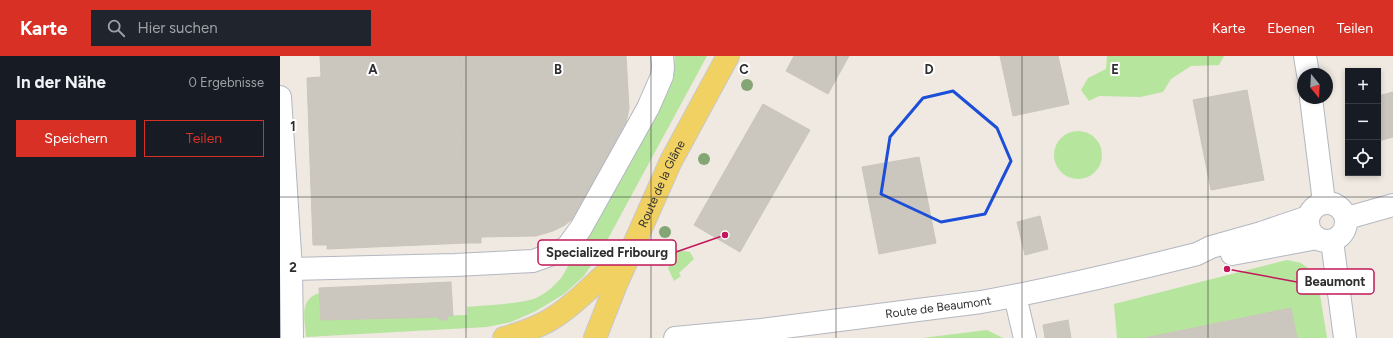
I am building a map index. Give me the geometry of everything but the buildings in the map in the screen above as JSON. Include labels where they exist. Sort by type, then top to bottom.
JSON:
[{"type":"main road","name":"Route de la Glâne","points":[[595,338],[671,161],[728,56]]},
{"type":"main road","points":[[504,338],[540,326],[556,316],[577,300],[612,267],[630,254]]},
{"type":"street","points":[[291,269],[455,265],[533,261],[561,251],[568,246],[582,228],[648,108],[662,76],[662,56]]},
{"type":"street","points":[[1305,56],[1307,68]]},
{"type":"street","points":[[280,96],[291,269],[292,338]]},
{"type":"street","points":[[1312,104],[1323,196],[1308,217],[1309,229],[1324,239],[1337,238],[1342,235],[1347,224],[1347,218],[1341,207],[1323,196]]},
{"type":"street","points":[[1347,218],[1393,206]]},
{"type":"street","name":"Route de Beaumont","points":[[675,338],[822,330],[1015,296],[1073,284],[1197,254],[1211,247],[1308,217]]},
{"type":"street","points":[[1324,239],[1345,338]]},
{"type":"street","name":"Route de Beaumont","points":[[1197,254],[1218,256],[1324,239]]},
{"type":"street","points":[[1015,296],[1025,338]]},
{"type":"highlighted area","points":[[953,91],[997,128],[1011,161],[985,214],[941,222],[881,194],[890,137],[923,98]]},
{"type":"green space","points":[[675,56],[707,56],[604,246],[584,276],[564,294],[536,311],[511,322],[487,327],[306,337],[304,310],[308,300],[320,293],[321,320],[467,315],[467,307],[524,301],[538,297],[548,291],[562,277],[670,80],[674,68]]},
{"type":"green space","points":[[1107,56],[1224,56],[1219,65],[1191,66],[1171,79],[1163,92],[1140,97],[1099,96],[1089,101],[1081,90],[1088,78],[1106,69]]},
{"type":"green space","points":[[1078,131],[1087,133],[1095,138],[1100,146],[1102,155],[1100,164],[1095,172],[1087,177],[1078,179],[1069,177],[1061,172],[1056,164],[1054,155],[1056,146],[1061,138],[1069,133]]},
{"type":"green space","points":[[678,250],[690,252],[694,259],[679,273],[681,276],[674,281],[668,268]]},
{"type":"green space","points":[[1287,260],[1301,263],[1311,270],[1318,282],[1327,338],[1297,338],[1291,308],[1145,338],[1117,338],[1114,304]]},
{"type":"green space","points":[[987,330],[1003,338],[922,338]]},
{"type":"place","name":"Specialized Fribourg","points":[[725,235]]},
{"type":"place","name":"Beaumont","points":[[1227,269]]}]
